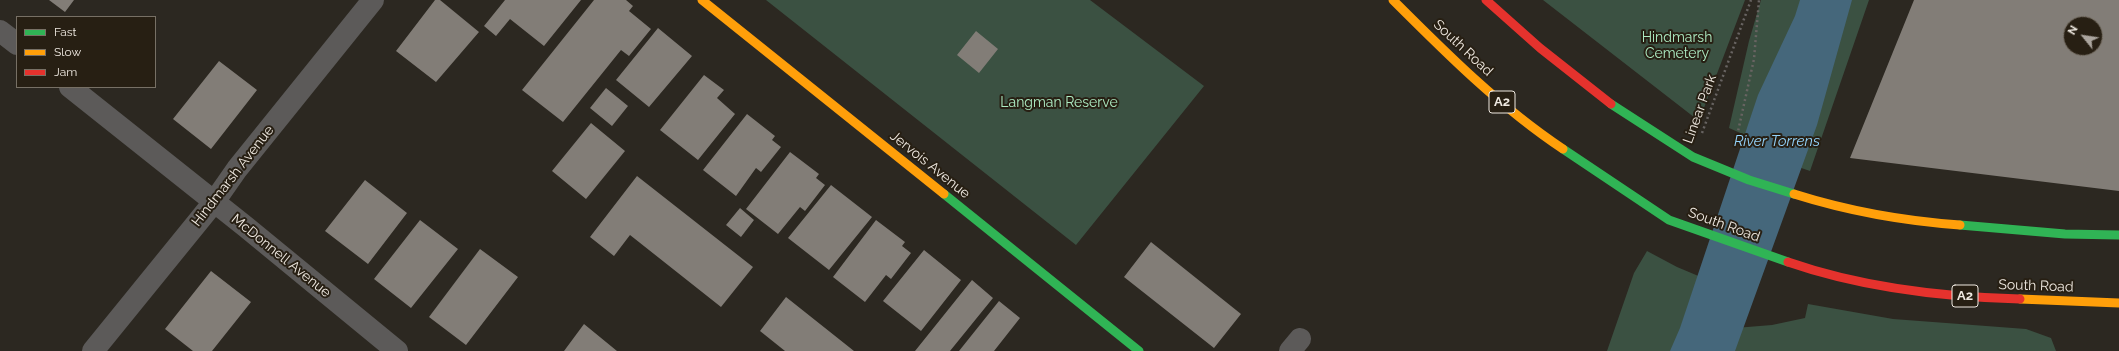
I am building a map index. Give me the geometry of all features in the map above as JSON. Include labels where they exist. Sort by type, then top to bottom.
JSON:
[{"type":"main road","name":"Jervois Avenue","points":[[702,0],[1139,351]]},
{"type":"main road","name":"South Road","points":[[1393,0],[1436,43],[1530,127],[1622,190],[1669,220],[1812,270],[1867,283],[1981,298],[2119,303]]},
{"type":"main road","points":[[1486,0],[1540,48],[1622,112],[1693,157],[1749,180],[1817,202],[1918,222],[2064,234],[2119,235]]},
{"type":"street","name":"Hindmarsh Avenue","points":[[92,351],[214,202],[237,169],[373,0]]},
{"type":"street","points":[[0,31],[16,43]]},
{"type":"street","name":"McDonnell Avenue","points":[[71,88],[397,351]]},
{"type":"path","name":"Linear Park","points":[[1693,157],[1751,0]]},
{"type":"path","points":[[1735,146],[1754,59],[1760,0]]},
{"type":"green space","name":"Langman Reserve","points":[[766,0],[1090,0],[1204,86],[1076,245]]},
{"type":"green space","name":"Hindmarsh Cemetery","points":[[1543,0],[1745,0],[1699,121]]},
{"type":"green space","points":[[1761,0],[1869,0],[1810,171],[1781,161],[1779,150],[1729,128],[1749,41]]},
{"type":"green space","points":[[1647,251],[1677,267],[1727,288],[1735,328],[1772,325],[1805,318],[1808,304],[1893,319],[2026,329],[2051,338],[2056,351],[1607,351],[1634,273]]},
{"type":"water","name":"River Torrens","points":[[1800,0],[1852,0],[1817,125],[1735,351],[1670,351],[1680,328],[1758,95],[1795,16]]},
{"type":"building","points":[[49,0],[74,0],[65,12]]},
{"type":"building","points":[[435,0],[440,0],[479,32],[436,82],[396,51]]},
{"type":"building","points":[[505,0],[581,0],[544,46],[510,19],[496,36],[484,26]]},
{"type":"building","points":[[594,0],[626,0],[633,6],[629,11],[651,29],[629,56],[621,50],[563,122],[522,90]]},
{"type":"building","points":[[1914,0],[2119,0],[2119,191],[1850,158]]},
{"type":"building","points":[[658,28],[692,56],[649,107],[616,80]]},
{"type":"building","points":[[976,31],[998,49],[979,73],[957,55]]},
{"type":"building","points":[[219,61],[257,90],[211,149],[173,119]]},
{"type":"building","points":[[704,75],[724,90],[717,98],[735,114],[698,160],[660,130]]},
{"type":"building","points":[[606,88],[628,106],[612,126],[590,108]]},
{"type":"building","points":[[747,114],[775,136],[772,140],[781,147],[761,172],[756,168],[736,196],[703,170]]},
{"type":"building","points":[[591,123],[625,151],[586,199],[552,171]]},
{"type":"building","points":[[790,152],[819,174],[816,178],[825,185],[805,211],[800,207],[778,234],[746,209]]},
{"type":"building","points":[[637,176],[753,267],[721,307],[630,235],[614,256],[590,237]]},
{"type":"building","points":[[365,180],[407,213],[368,264],[325,231]]},
{"type":"building","points":[[831,185],[872,217],[829,270],[788,238]]},
{"type":"building","points":[[740,208],[754,220],[741,237],[726,225]]},
{"type":"building","points":[[420,220],[458,249],[411,308],[374,279]]},
{"type":"building","points":[[876,220],[905,242],[902,246],[911,253],[891,279],[886,275],[865,302],[833,277]]},
{"type":"building","points":[[1151,242],[1241,314],[1214,348],[1124,277]]},
{"type":"building","points":[[480,249],[518,277],[466,345],[429,317]]},
{"type":"building","points":[[924,250],[961,280],[921,331],[883,301]]},
{"type":"building","points":[[211,271],[251,302],[212,351],[193,351],[165,329]]},
{"type":"building","points":[[972,280],[993,298],[950,351],[915,351]]},
{"type":"building","points":[[786,297],[854,351],[785,351],[760,331]]},
{"type":"building","points":[[999,301],[1020,318],[994,351],[959,351]]},
{"type":"building","points":[[584,324],[617,351],[564,351]]},
{"type":"traffic: fast","points":[[1611,104],[1693,157],[1749,180],[1794,194]]},
{"type":"traffic: fast","points":[[1563,149],[1669,220],[1788,262]]},
{"type":"traffic: fast","points":[[944,194],[1139,351]]},
{"type":"traffic: fast","points":[[1960,225],[2065,234],[2119,235]]},
{"type":"traffic: slow","points":[[702,0],[944,194]]},
{"type":"traffic: slow","points":[[1393,0],[1474,79],[1517,115],[1563,149]]},
{"type":"traffic: slow","points":[[1794,194],[1855,210],[1897,218],[1960,225]]},
{"type":"traffic: slow","points":[[2020,299],[2119,303]]},
{"type":"traffic: jam","points":[[1486,0],[1540,48],[1611,104]]},
{"type":"traffic: jam","points":[[1788,262],[1815,271],[1844,278],[1902,289],[1961,296],[2020,299]]}]
